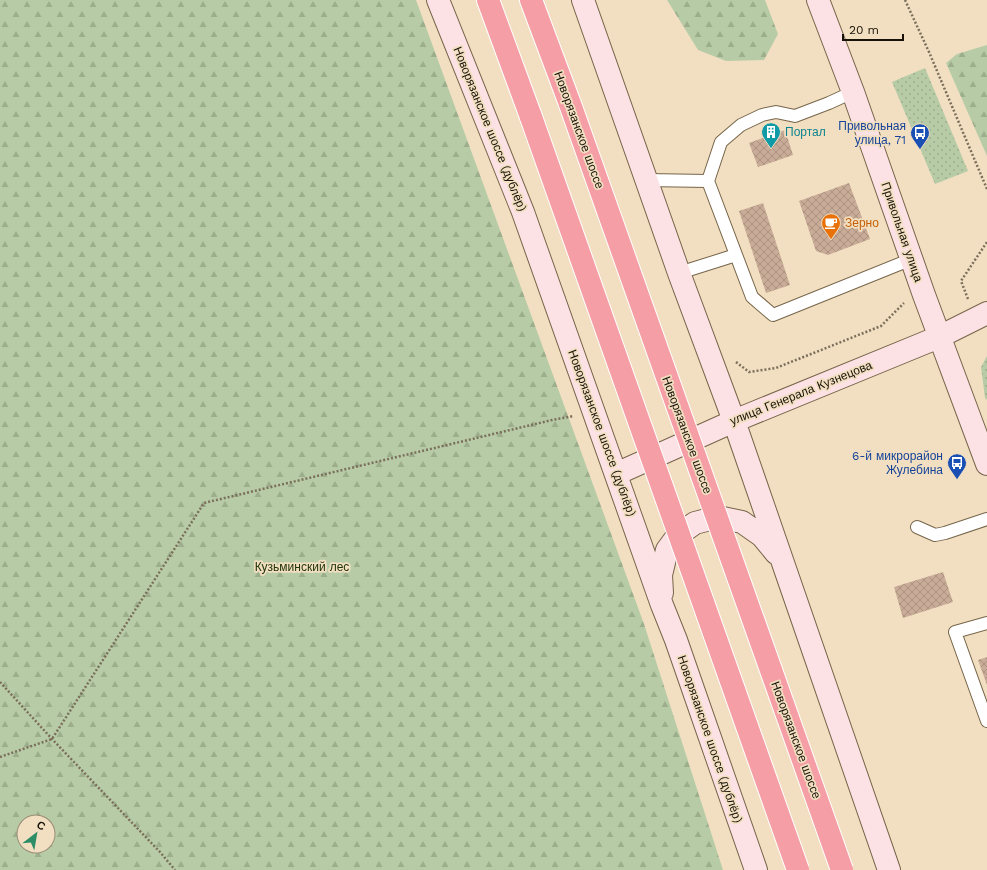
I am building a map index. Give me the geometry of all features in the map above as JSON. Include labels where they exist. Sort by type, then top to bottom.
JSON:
[{"type":"highway","points":[[488,0],[531,117],[798,870]]},
{"type":"highway","name":"Новорязанское шоссе","points":[[531,0],[570,104],[842,870]]},
{"type":"main road","name":"Новорязанское шоссе (дублёр)","points":[[438,0],[523,212],[662,605],[676,640],[756,870]]},
{"type":"main road","points":[[583,0],[679,273],[734,421],[889,870]]},
{"type":"main road","name":"Привольная улица","points":[[818,0],[854,92],[924,296],[987,464]]},
{"type":"main road","name":"улица Генерала Кузнецова","points":[[616,474],[734,421],[939,337],[982,316]]},
{"type":"main road","points":[[662,605],[661,574],[667,550],[678,535],[695,523],[718,517],[742,522],[762,536],[781,558]]},
{"type":"lane","points":[[854,92],[795,116],[776,112],[762,115],[741,125],[721,142],[708,181],[752,297],[773,315],[912,259]]},
{"type":"lane","points":[[646,180],[708,181]]},
{"type":"lane","points":[[679,273],[736,255]]},
{"type":"lane","points":[[917,527],[935,535],[987,519]]},
{"type":"lane","points":[[987,623],[955,632],[987,721]]},
{"type":"path","points":[[905,0],[929,52],[987,189]]},
{"type":"path","points":[[982,316],[961,281],[987,242]]},
{"type":"path","points":[[732,359],[749,372],[776,368],[882,326],[904,303]]},
{"type":"path","points":[[0,758],[52,739],[204,503],[579,415]]},
{"type":"path","points":[[0,682],[160,852],[175,870]]},
{"type":"green space","name":"Кузьминский лес","points":[[0,0],[416,0],[644,624],[723,870],[0,870]]},
{"type":"green space","points":[[667,0],[765,0],[778,34],[764,60],[726,61],[698,50]]},
{"type":"green space","points":[[987,45],[987,156],[946,63],[957,54]]},
{"type":"green space","points":[[925,68],[968,171],[935,184],[892,82]]},
{"type":"green space","points":[[987,356],[987,400],[985,398],[981,367]]},
{"type":"building","name":"Портал","points":[[785,130],[793,155],[758,167],[749,143]]},
{"type":"building","points":[[849,183],[870,239],[828,255],[816,251],[799,201]]},
{"type":"building","points":[[763,203],[790,285],[766,293],[739,211]]},
{"type":"building","points":[[943,572],[953,602],[903,618],[894,587]]},
{"type":"building","points":[[987,657],[987,685],[978,660]]},
{"type":"place","name":"Портал","points":[[771,149]]},
{"type":"place","name":"Привольная улица, 71","points":[[920,150]]},
{"type":"place","name":"Зерно","points":[[831,240]]},
{"type":"place","name":"6-й микрорайон Жулебина","points":[[957,480]]}]
